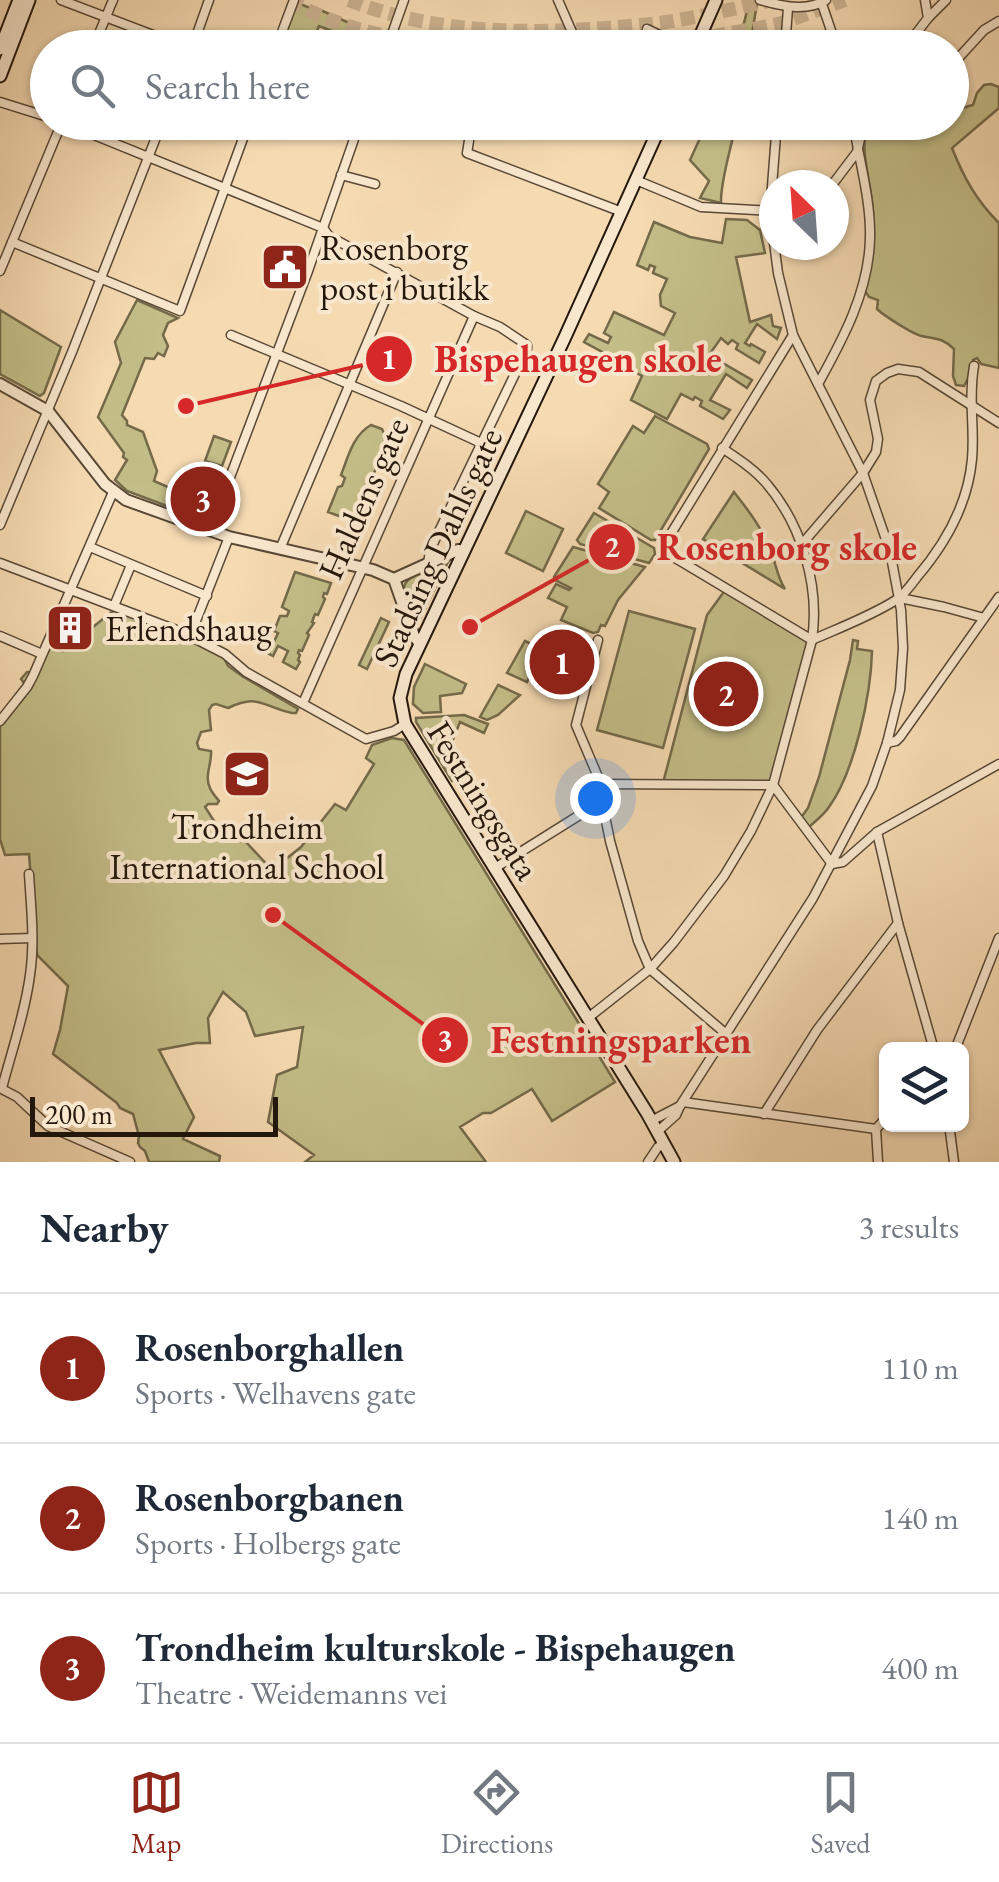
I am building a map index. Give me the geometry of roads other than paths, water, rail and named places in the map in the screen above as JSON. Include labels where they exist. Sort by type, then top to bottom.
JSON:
[{"type":"main road","points":[[0,49],[19,0]]},
{"type":"main road","points":[[0,76],[30,0]]},
{"type":"main road","points":[[703,30],[716,0]]},
{"type":"main road","name":"Stadsing Dahls gate","points":[[405,724],[400,690],[654,140]]},
{"type":"main road","name":"Festningsgata","points":[[405,724],[674,1162]]},
{"type":"street","points":[[61,0],[139,30]]},
{"type":"street","points":[[101,30],[113,0]]},
{"type":"street","points":[[196,30],[209,0]]},
{"type":"street","points":[[283,30],[294,0]]},
{"type":"street","points":[[393,30],[404,0]]},
{"type":"street","points":[[558,0],[571,30]]},
{"type":"street","points":[[760,0],[788,8],[824,2],[832,30]]},
{"type":"street","points":[[925,0],[928,18]]},
{"type":"street","points":[[919,30],[946,0]]},
{"type":"street","points":[[786,30],[788,8]]},
{"type":"street","points":[[969,46],[999,21]]},
{"type":"street","points":[[5,103],[30,112]]},
{"type":"street","points":[[0,271],[55,140]]},
{"type":"street","points":[[105,140],[323,228],[329,236],[474,316]]},
{"type":"street","points":[[0,524],[155,140]]},
{"type":"street","points":[[12,242],[180,311],[243,140]]},
{"type":"street","points":[[210,530],[353,140]]},
{"type":"street","points":[[469,140],[467,153],[622,212]]},
{"type":"street","points":[[774,170],[776,140]]},
{"type":"street","points":[[818,384],[863,289],[870,238],[856,140]]},
{"type":"street","points":[[844,170],[858,152],[860,140]]},
{"type":"street","points":[[341,174],[376,184]]},
{"type":"street","points":[[636,180],[701,206],[759,210]]},
{"type":"street","points":[[648,1162],[658,1147],[658,1132],[681,1104],[832,864],[872,786],[900,690],[900,598],[890,551],[863,474],[793,335],[777,260]]},
{"type":"street","points":[[280,549],[397,272]]},
{"type":"street","name":"Stadsing Dahls gate","points":[[428,564],[430,550],[527,344],[474,316]]},
{"type":"street","name":"Haldens gate","points":[[303,704],[474,316]]},
{"type":"street","points":[[230,335],[480,443]]},
{"type":"street","points":[[793,335],[666,540],[666,550],[812,640]]},
{"type":"street","points":[[812,640],[900,598],[951,530],[966,496],[974,433],[970,406],[974,366]]},
{"type":"street","points":[[802,544],[863,474],[876,452],[878,439],[870,400],[876,381],[886,373],[898,369],[919,372],[999,422]]},
{"type":"street","points":[[0,384],[48,411],[114,492],[145,507],[229,537],[363,568],[394,579],[458,550],[464,551]]},
{"type":"street","points":[[588,1018],[650,970],[724,876],[773,785],[812,640],[812,586],[802,544],[765,482],[722,448]]},
{"type":"street","points":[[0,721],[27,687],[114,492]]},
{"type":"street","points":[[190,636],[229,537]]},
{"type":"street","points":[[90,548],[207,596]]},
{"type":"street","name":"Festningsgata","points":[[0,563],[190,636],[366,739],[405,724]]},
{"type":"street","points":[[114,606],[131,565]]},
{"type":"street","points":[[394,579],[420,644]]},
{"type":"street","points":[[887,743],[900,737],[999,597]]},
{"type":"street","points":[[900,598],[984,618]]},
{"type":"street","points":[[0,636],[42,654]]},
{"type":"street","points":[[598,640],[576,725],[601,784],[626,902],[650,970],[725,1033]]},
{"type":"street","points":[[832,864],[843,862],[876,832],[999,764]]},
{"type":"street","points":[[601,784],[773,785]]},
{"type":"street","points":[[773,785],[832,864]]},
{"type":"street","points":[[495,868],[602,801]]},
{"type":"street","points":[[876,832],[932,1042]]},
{"type":"street","points":[[29,874],[30,973],[1,1088],[17,1097],[48,1126],[130,1162]]},
{"type":"street","points":[[764,1114],[817,1030],[898,923]]},
{"type":"street","points":[[0,939],[32,938]]},
{"type":"street","points":[[959,1042],[999,938]]},
{"type":"street","points":[[994,954],[999,965]]},
{"type":"street","points":[[681,1104],[876,1129]]},
{"type":"street","points":[[878,1162],[879,1126]]},
{"type":"street","points":[[950,1132],[954,1162]]},
{"type":"tunnel","points":[[289,0],[364,30]]},
{"type":"tunnel","points":[[349,0],[424,22],[502,30]]},
{"type":"tunnel","points":[[582,30],[660,23],[773,0]]},
{"type":"tunnel","points":[[747,30],[779,24],[845,0]]},
{"type":"place","name":"Rosenborg post i butikk","points":[[285,267]]},
{"type":"place","name":"Bispehaugen skole","points":[[186,406]]},
{"type":"place","name":"Trondheim kulturskole - Bispehaugen","points":[[203,499]]},
{"type":"place","name":"Rosenborg skole","points":[[470,627]]},
{"type":"place","name":"Erlendshaug","points":[[70,628]]},
{"type":"place","name":"Rosenborghallen","points":[[562,662]]},
{"type":"place","name":"Rosenborgbanen","points":[[726,694]]},
{"type":"place","name":"Trondheim International School","points":[[247,774]]},
{"type":"place","name":"Festningsparken","points":[[273,915]]}]
